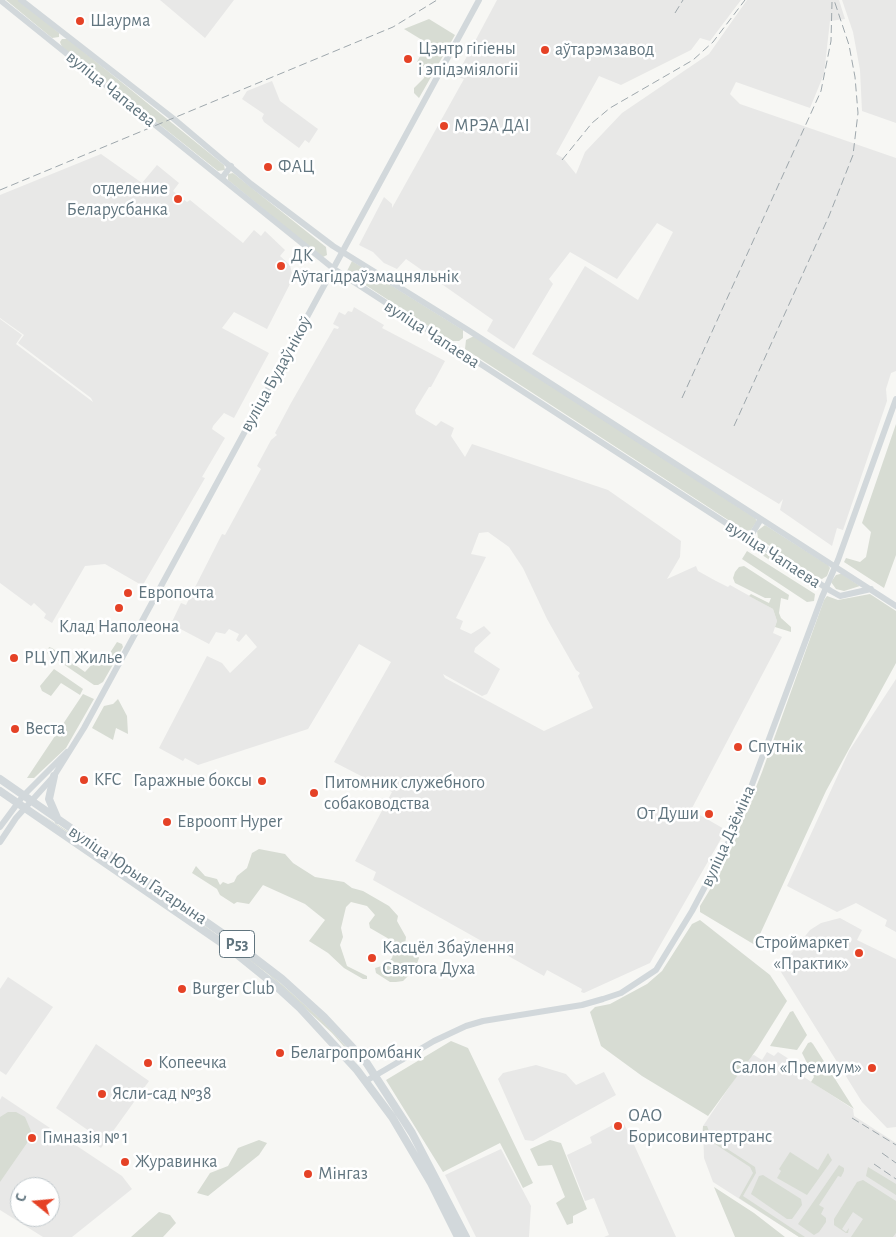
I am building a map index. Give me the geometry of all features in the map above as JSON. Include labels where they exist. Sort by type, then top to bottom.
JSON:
[{"type":"main road","name":"вуліца Чапаева","points":[[0,0],[334,268],[826,588],[840,596],[871,590]]},
{"type":"main road","name":"вуліца Чапаева","points":[[21,0],[231,166],[251,184],[342,252],[468,330],[896,606]]},
{"type":"main road","name":"вуліца Будаўнікоў","points":[[0,827],[21,806],[31,801],[54,776],[72,748],[479,0]]},
{"type":"main road","points":[[222,178],[231,166]]},
{"type":"main road","name":"вуліца Дзёміна","points":[[366,1081],[466,1026],[483,1021],[603,999],[621,993],[656,970],[692,911],[735,830],[896,399]]},
{"type":"main road","points":[[748,539],[761,519]]},
{"type":"main road","name":"вуліца Будаўнікоў","points":[[0,842],[21,806],[23,796],[72,748]]},
{"type":"main road","points":[[54,776],[49,799],[58,820]]},
{"type":"main road","name":"вуліца Юрыя Гагарына","points":[[0,779],[208,923],[262,963],[324,1017],[360,1056],[412,1132],[466,1237]]},
{"type":"main road","name":"вуліца Юрыя Гагарына","points":[[0,791],[173,909],[252,967],[318,1025],[366,1081],[415,1154],[458,1237]]},
{"type":"shaded area","points":[[6,0],[20,0],[59,33],[59,37],[52,38]]},
{"type":"shaded area","points":[[160,0],[234,0],[205,38]]},
{"type":"shaded area","points":[[497,0],[741,0],[710,41],[700,38],[691,50],[621,85],[599,76],[556,154],[563,158],[576,174],[585,152],[622,113],[709,54],[747,0],[839,0],[845,19],[830,21],[824,74],[810,108],[736,82],[730,94],[740,104],[896,158],[896,371],[891,373],[886,389],[887,401],[843,530],[837,528],[832,546],[780,510],[783,499],[779,504],[532,354],[585,266],[638,300],[673,232],[657,223],[617,279],[570,252],[549,279],[553,284],[514,349],[487,331],[493,320],[406,259],[397,269],[384,263],[373,252],[359,245],[384,197],[392,204],[392,208],[464,79],[458,77],[458,73]]},
{"type":"shaded area","points":[[842,0],[896,0],[896,123],[862,111],[860,70],[853,32]]},
{"type":"shaded area","points":[[429,19],[455,35],[419,98],[414,93],[414,88],[424,78],[426,68],[417,62],[427,43],[404,29]]},
{"type":"shaded area","points":[[62,39],[68,39],[224,165],[225,170],[218,171],[62,47],[60,42]]},
{"type":"shaded area","points":[[272,81],[280,101],[318,129],[309,143],[305,140],[299,148],[264,122],[262,118],[264,114],[242,99],[247,91]]},
{"type":"shaded area","points":[[101,154],[142,183],[157,165],[179,183],[173,191],[187,202],[190,200],[243,243],[254,230],[261,236],[265,231],[285,250],[280,256],[290,265],[293,278],[267,329],[234,312],[222,328],[269,353],[234,418],[224,413],[213,426],[212,429],[225,438],[202,477],[205,478],[143,586],[105,564],[85,566],[52,623],[44,618],[46,614],[34,603],[31,606],[0,583],[0,319],[22,335],[16,344],[93,402],[91,398],[18,343],[24,335],[0,318],[0,195]]},
{"type":"shaded area","points":[[233,173],[326,247],[327,255],[323,257],[317,253],[228,180],[228,174]]},
{"type":"shaded area","points":[[352,261],[463,330],[463,338],[459,341],[451,341],[350,275],[347,271]]},
{"type":"shaded area","points":[[354,307],[384,325],[382,328],[445,361],[431,387],[429,387],[415,410],[416,414],[436,426],[441,421],[454,428],[451,436],[465,457],[472,444],[608,490],[681,541],[680,557],[667,579],[696,566],[698,571],[728,587],[730,585],[773,609],[777,621],[773,633],[782,637],[691,810],[726,830],[650,963],[584,993],[581,992],[582,989],[547,970],[544,976],[373,880],[376,872],[355,861],[392,792],[334,762],[391,662],[359,644],[308,729],[198,765],[185,758],[183,761],[159,748],[207,656],[222,663],[230,673],[257,647],[246,634],[239,642],[236,640],[239,634],[229,629],[225,634],[216,632],[209,644],[171,624],[181,603],[186,605],[222,534],[225,535],[261,469],[257,466],[271,440],[277,435],[275,433],[291,403],[334,328],[338,329],[339,327],[333,324],[339,312],[345,315],[348,311],[352,312]],"holes":[[[488,532],[509,547],[523,568],[547,619],[576,670],[580,673],[578,676],[593,708],[544,731],[445,678],[443,674],[482,696],[487,694],[500,669],[474,652],[475,648],[491,633],[484,626],[471,634],[460,629],[463,621],[456,618],[486,557],[471,554],[479,533]]]},
{"type":"shaded area","points":[[474,336],[755,518],[757,521],[751,530],[746,531],[739,527],[465,349],[466,340]]},
{"type":"shaded area","points":[[896,424],[896,555],[884,588],[844,562],[846,558],[860,562],[866,557],[871,532],[862,523]]},
{"type":"shaded area","points":[[765,525],[828,565],[830,568],[827,576],[822,579],[818,578],[758,538],[757,531]]},
{"type":"shaded area","points":[[754,546],[813,584],[812,588],[750,547]]},
{"type":"shaded area","points":[[747,551],[815,594],[814,601],[807,602],[742,559]]},
{"type":"shaded area","points":[[744,566],[789,595],[788,600],[781,598],[779,613],[781,618],[791,627],[791,632],[775,627],[777,621],[773,609],[749,596],[751,594],[769,603],[771,598],[765,598],[735,583],[733,578],[735,572],[739,567]]},
{"type":"shaded area","points":[[842,574],[860,586],[844,591],[836,589],[831,582],[836,575]]},
{"type":"shaded area","points":[[870,594],[896,611],[896,663],[826,791],[755,945],[700,912],[700,906],[720,873],[737,835],[762,772],[824,600],[827,596],[838,600]]},
{"type":"shaded area","points":[[117,642],[122,644],[123,647],[103,682],[98,685],[94,685],[47,653],[49,647],[52,648],[85,672],[97,659],[104,662]]},
{"type":"shaded area","points":[[54,669],[83,689],[80,695],[61,683],[51,696],[42,691],[40,686]]},
{"type":"shaded area","points":[[896,679],[896,932],[885,926],[887,920],[856,903],[837,912],[787,886],[849,751]]},
{"type":"shaded area","points":[[83,694],[94,699],[66,748],[34,778],[27,778]]},
{"type":"shaded area","points":[[118,699],[127,716],[128,734],[116,728],[113,740],[92,728],[104,706],[113,704]]},
{"type":"shaded area","points":[[41,814],[212,931],[269,973],[323,1021],[357,1059],[332,1033],[268,974],[212,932]]},
{"type":"shaded area","points":[[259,849],[285,854],[293,863],[315,877],[344,882],[352,888],[363,891],[389,906],[398,916],[397,921],[406,937],[405,945],[416,952],[419,958],[415,969],[403,981],[396,982],[390,982],[376,973],[375,968],[385,965],[392,958],[395,947],[389,939],[370,928],[369,923],[375,915],[367,906],[351,902],[346,907],[341,928],[343,937],[340,945],[347,966],[367,976],[367,979],[363,979],[344,968],[328,953],[309,941],[325,920],[305,904],[263,885],[249,904],[237,902],[234,904],[220,895],[217,889],[192,873],[196,866],[205,876],[217,879],[220,885],[223,882],[228,884],[234,882],[237,876],[247,868],[252,853]]},
{"type":"shaded area","points":[[840,918],[862,930],[857,940],[896,959],[896,1127],[887,1128],[862,1102],[781,972],[786,960],[810,930],[821,923]]},
{"type":"shaded area","points":[[700,920],[770,975],[787,1001],[757,1049],[708,1116],[642,1076],[601,1046],[590,1012],[595,1007],[610,1004],[647,984],[662,971],[692,924]]},
{"type":"shaded area","points":[[8,977],[53,1007],[6,1075],[0,1071],[0,989]]},
{"type":"shaded area","points":[[793,1011],[807,1035],[797,1050],[770,1046],[790,1012]]},
{"type":"shaded area","points":[[451,1041],[468,1048],[533,1183],[523,1188],[500,1143],[443,1172],[386,1080]]},
{"type":"shaded area","points":[[811,1042],[854,1109],[811,1082],[814,1077],[802,1053],[808,1043]]},
{"type":"shaded area","name":"Ясли-сад №38","points":[[96,1044],[149,1081],[101,1148],[89,1140],[92,1133],[56,1108]]},
{"type":"shaded area","points":[[767,1052],[774,1056],[778,1052],[789,1059],[787,1066],[853,1109],[854,1116],[896,1143],[896,1237],[799,1237],[713,1182],[704,1158],[703,1126],[750,1056],[754,1055],[762,1060]]},
{"type":"shaded area","points":[[536,1065],[566,1074],[576,1085],[604,1072],[616,1095],[533,1141],[525,1140],[498,1079],[503,1073]]},
{"type":"shaded area","name":"Гімназія № 1","points":[[2,1096],[122,1176],[132,1189],[72,1237],[43,1237],[27,1227],[60,1227],[60,1177],[10,1177],[10,1216],[0,1210],[0,1100]]},
{"type":"shaded area","points":[[8,1112],[16,1112],[25,1117],[31,1131],[27,1143],[0,1182],[0,1117]]},
{"type":"shaded area","points":[[622,1120],[676,1237],[604,1237],[609,1235],[594,1198],[585,1201],[567,1155],[592,1143],[590,1137]]},
{"type":"shaded area","points":[[703,1126],[707,1126],[712,1139],[755,1167],[756,1173],[743,1196],[805,1237],[799,1237],[739,1198],[753,1173],[750,1167],[712,1142],[711,1144],[702,1139]]},
{"type":"shaded area","points":[[259,1140],[267,1143],[259,1155],[208,1196],[197,1193],[210,1173],[228,1166],[238,1148]]},
{"type":"shaded area","points":[[550,1140],[561,1143],[587,1209],[573,1216],[573,1223],[567,1225],[556,1203],[565,1197],[552,1165],[538,1166],[530,1149]]},
{"type":"shaded area","points":[[501,1149],[531,1206],[529,1237],[476,1237],[445,1175]]},
{"type":"shaded area","points":[[790,1152],[818,1170],[828,1153],[832,1160],[807,1195],[777,1178],[781,1171],[779,1169]]},
{"type":"shaded area","points":[[839,1165],[844,1168],[841,1177],[838,1176],[819,1205],[824,1208],[821,1214],[826,1218],[826,1222],[819,1232],[814,1235],[798,1224]]},
{"type":"shaded area","points":[[868,1167],[896,1184],[896,1195],[866,1176]]},
{"type":"shaded area","points":[[763,1175],[801,1199],[802,1205],[792,1219],[787,1219],[751,1194],[759,1176]]},
{"type":"shaded area","points":[[863,1180],[896,1201],[896,1233],[893,1237],[851,1237],[863,1219],[853,1212],[842,1229],[846,1232],[849,1228],[848,1233],[846,1233],[834,1225],[834,1219],[857,1182]]},
{"type":"shaded area","points":[[714,1187],[754,1213],[785,1237],[735,1237]]},
{"type":"shaded area","points":[[159,1212],[170,1215],[176,1223],[163,1237],[131,1237]]},
{"type":"railway","points":[[0,190],[393,27],[437,0]]},
{"type":"railway","points":[[675,13],[683,0]]},
{"type":"railway","points":[[562,160],[592,123],[610,108],[693,60],[713,42],[745,0]]},
{"type":"railway","points":[[734,426],[829,216],[853,155],[858,113],[855,77],[849,45],[834,0]]},
{"type":"railway","points":[[682,398],[821,91],[831,41],[832,2]]},
{"type":"railway","points":[[852,1118],[896,1145]]},
{"type":"railway","points":[[882,1153],[896,1163]]},
{"type":"railway","points":[[874,1164],[896,1179]]},
{"type":"place","name":"Шаурма","points":[[80,21]]},
{"type":"place","name":"аўтарэмзавод","points":[[545,50]]},
{"type":"place","name":"Цэнтр гігіены і эпідэміялогіі","points":[[408,59]]},
{"type":"place","name":"МРЭА ДАІ","points":[[444,126]]},
{"type":"place","name":"ФАЦ","points":[[268,167]]},
{"type":"place","name":"отделение Беларусбанка","points":[[178,199]]},
{"type":"place","name":"ДК Аўтагідраўзмацняльнік","points":[[281,266]]},
{"type":"place","name":"Европочта","points":[[128,593]]},
{"type":"place","name":"Клад Наполеона","points":[[119,608]]},
{"type":"place","name":"РЦ УП Жилье","points":[[14,658]]},
{"type":"place","name":"Веста","points":[[15,729]]},
{"type":"place","name":"Спутнік","points":[[738,747]]},
{"type":"place","name":"KFC","points":[[84,780]]},
{"type":"place","name":"Гаражные боксы","points":[[262,781]]},
{"type":"place","name":"Питомник служебного собаководства","points":[[314,793]]},
{"type":"place","name":"От Души","points":[[709,814]]},
{"type":"place","name":"Евроопт Hyper","points":[[167,822]]},
{"type":"place","name":"Строймаркет «Практик»","points":[[859,953]]},
{"type":"place","name":"Касцёл Збаўлення Святога Духа","points":[[372,958]]},
{"type":"place","name":"Burger Club","points":[[182,989]]},
{"type":"place","name":"Белагропромбанк","points":[[280,1053]]},
{"type":"place","name":"Копеечка","points":[[148,1063]]},
{"type":"place","name":"Салон «Премиум»","points":[[872,1068]]},
{"type":"place","name":"Ясли-сад №38","points":[[102,1094]]},
{"type":"place","name":"ОАО Борисовинтертранс","points":[[618,1126]]},
{"type":"place","name":"Гімназія № 1","points":[[32,1138]]},
{"type":"place","name":"Журавинка","points":[[125,1162]]},
{"type":"place","name":"Мінгаз","points":[[308,1174]]}]
